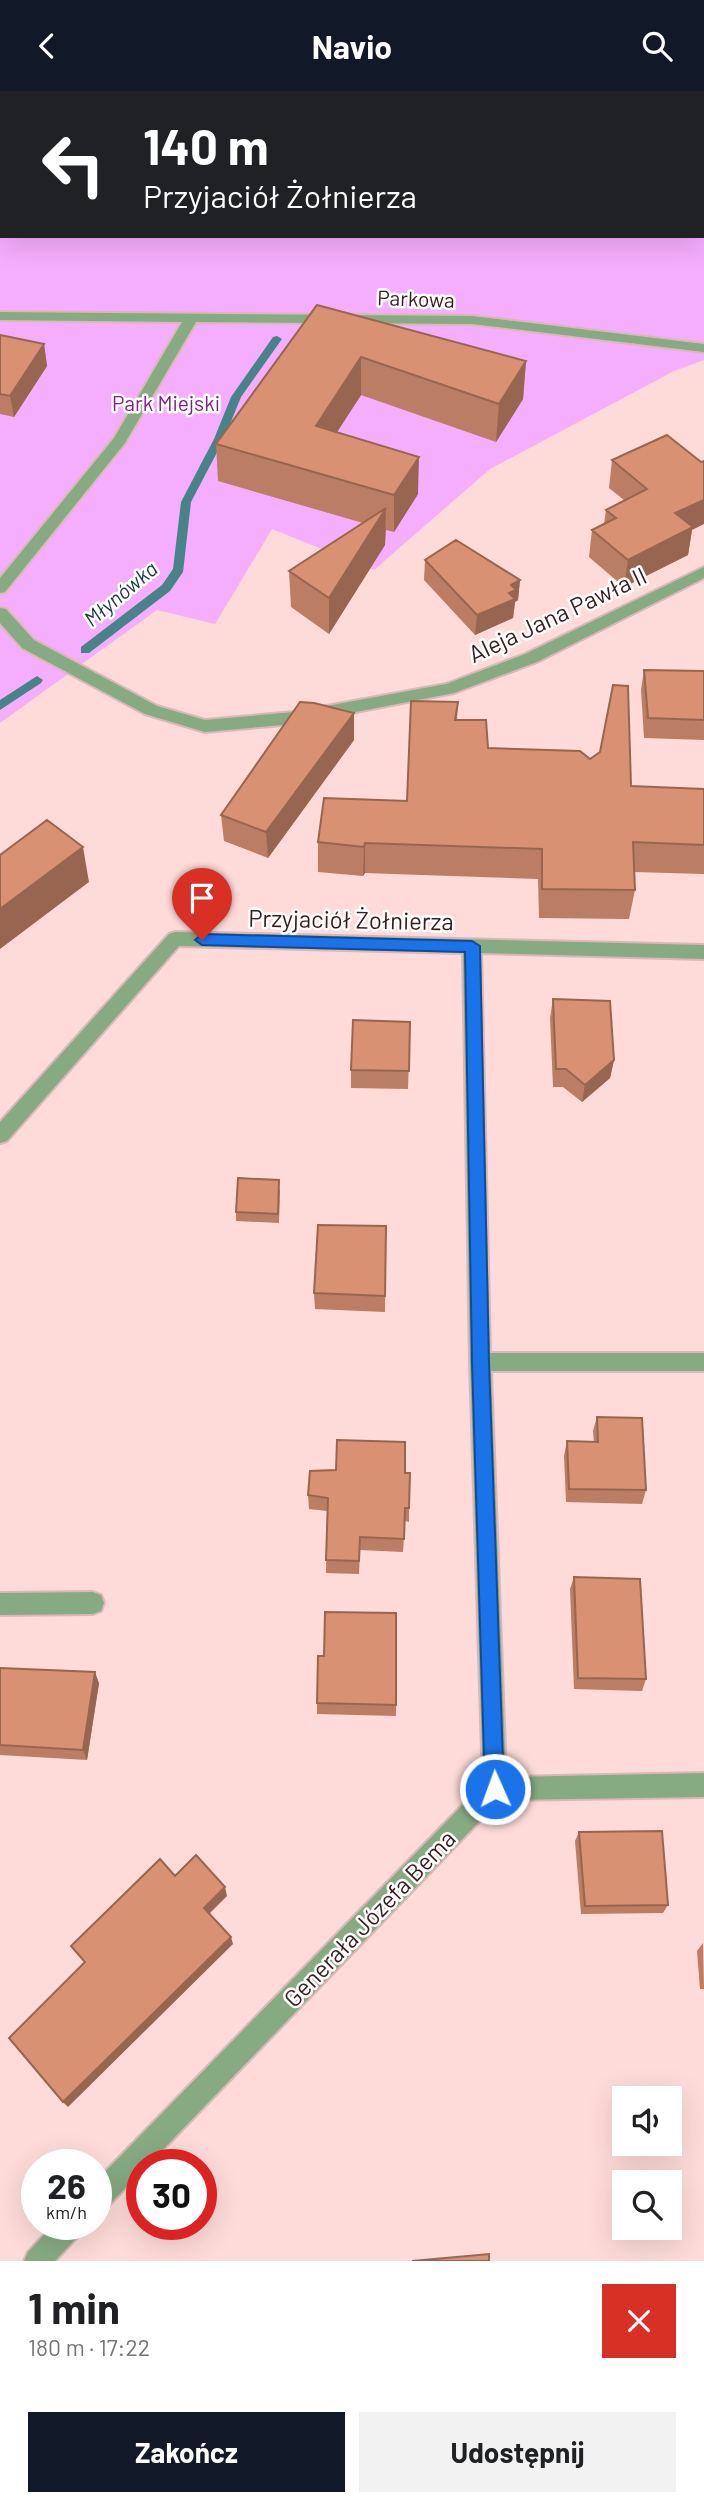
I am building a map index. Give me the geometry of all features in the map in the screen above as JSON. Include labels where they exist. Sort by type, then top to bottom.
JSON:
[{"type":"street","name":"Parkowa","points":[[0,316],[472,320],[704,348]]},
{"type":"street","points":[[0,588],[120,440],[192,317]]},
{"type":"street","name":"Aleja Jana Pawła II","points":[[0,613],[28,644],[151,710],[205,726],[294,718],[448,689],[531,658],[704,572]]},
{"type":"street","name":"Przyjaciół Żołnierza","points":[[0,1135],[175,939],[704,952]]},
{"type":"street","points":[[472,946],[480,1362],[495,1789],[704,1784]]},
{"type":"street","points":[[480,1362],[704,1362]]},
{"type":"street","points":[[0,1604],[93,1603]]},
{"type":"street","name":"Generała Józefa Bema","points":[[112,2184],[495,1789]]},
{"type":"street","points":[[37,2261],[57,2240]]},
{"type":"green space","name":"Park Miejski","points":[[0,238],[704,238],[704,360],[674,371],[490,469],[374,570],[272,529],[215,624],[157,610],[0,723]]},
{"type":"building","points":[[317,305],[526,361],[499,404],[361,357],[316,426],[419,457],[394,495],[216,444]]},
{"type":"building","points":[[0,335],[44,344],[10,396],[0,394]]},
{"type":"building","points":[[667,435],[701,462],[704,461],[704,500],[675,513],[693,527],[628,560],[592,530],[616,518],[606,510],[647,489],[612,460]]},
{"type":"building","points":[[386,508],[329,598],[289,571]]},
{"type":"building","points":[[456,540],[520,580],[511,585],[516,590],[509,593],[515,599],[477,615],[425,560]]},
{"type":"building","points":[[644,670],[704,671],[704,720],[648,718]]},
{"type":"building","points":[[613,685],[628,686],[631,786],[704,789],[704,845],[633,842],[635,890],[542,889],[542,849],[365,843],[364,847],[318,842],[324,798],[407,801],[411,701],[458,702],[455,720],[486,720],[488,748],[580,751],[590,759],[600,752]]},
{"type":"building","points":[[300,702],[354,713],[266,832],[221,815]]},
{"type":"building","points":[[47,820],[83,847],[0,909],[0,855]]},
{"type":"building","points":[[553,999],[610,1001],[614,1060],[585,1085],[566,1069],[556,1069]]},
{"type":"building","points":[[353,1020],[410,1022],[409,1071],[351,1070]]},
{"type":"building","points":[[238,1178],[279,1180],[278,1214],[236,1212]]},
{"type":"building","points":[[318,1225],[386,1226],[385,1296],[314,1293]]},
{"type":"building","points":[[597,1417],[642,1418],[646,1490],[569,1489],[567,1441],[598,1442]]},
{"type":"building","points":[[337,1440],[405,1442],[405,1473],[410,1473],[409,1508],[405,1508],[404,1539],[360,1537],[359,1561],[326,1560],[328,1498],[308,1495],[310,1471],[336,1470]]},
{"type":"building","points":[[574,1577],[640,1579],[646,1679],[578,1678]]},
{"type":"building","points":[[325,1612],[396,1613],[396,1705],[317,1703],[318,1656],[324,1656]]},
{"type":"building","points":[[0,1668],[95,1672],[83,1750],[0,1745]]},
{"type":"building","points":[[662,1831],[668,1905],[585,1906],[579,1832]]},
{"type":"building","points":[[196,1855],[225,1887],[204,1908],[231,1937],[63,2102],[9,2038],[85,1962],[71,1946],[160,1859],[175,1876]]},
{"type":"building","points":[[489,2254],[489,2261],[412,2261]]},
{"type":"waterway","name":"Młynówka","points":[[85,650],[166,588],[179,569],[186,502],[219,439],[236,397],[277,339]]},
{"type":"waterway","name":"Młynówka","points":[[0,706],[37,680]]},
{"type":"route","points":[[202,940],[472,946],[480,1362],[495,1789]]}]
